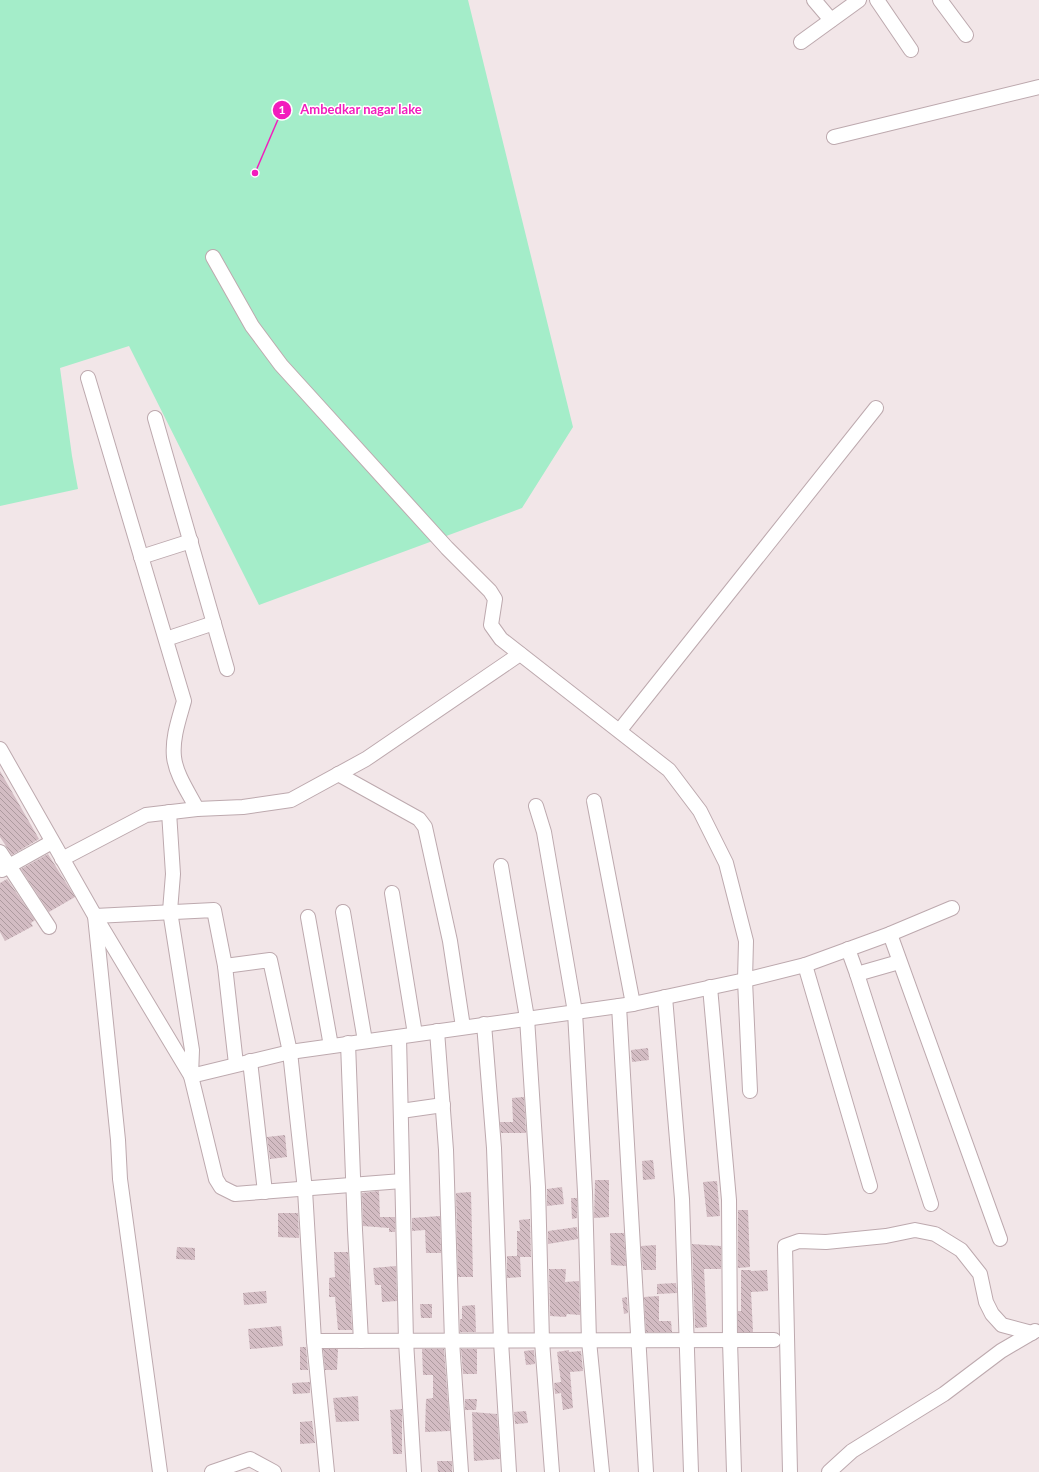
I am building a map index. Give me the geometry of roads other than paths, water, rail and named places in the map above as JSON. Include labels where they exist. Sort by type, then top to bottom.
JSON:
[{"type":"street","points":[[814,0],[831,20]]},
{"type":"street","points":[[801,42],[859,0]]},
{"type":"street","points":[[877,0],[911,50]]},
{"type":"street","points":[[940,0],[966,35]]},
{"type":"street","points":[[834,137],[1039,87]]},
{"type":"street","points":[[213,257],[252,326],[281,365],[447,548],[490,591],[494,599],[491,625],[501,639],[620,730],[669,770],[700,811],[726,863],[746,941],[745,980],[750,1091]]},
{"type":"street","points":[[88,378],[184,701],[176,734],[174,757],[179,775],[197,808]]},
{"type":"street","points":[[620,730],[876,408]]},
{"type":"street","points":[[156,418],[227,669]]},
{"type":"street","points":[[141,557],[191,541]]},
{"type":"street","points":[[166,639],[214,623]]},
{"type":"street","points":[[62,859],[146,815],[197,808],[243,807],[291,800],[366,759],[520,654]]},
{"type":"street","points":[[0,749],[95,916],[191,1076]]},
{"type":"street","points":[[338,774],[420,820],[425,827],[450,941],[463,1027]]},
{"type":"street","points":[[594,801],[626,1005],[630,1171],[637,1341],[646,1472]]},
{"type":"street","points":[[536,806],[544,832],[575,1012],[584,1170],[589,1341],[602,1472]]},
{"type":"street","points":[[169,812],[173,874],[170,911],[192,1050],[191,1076],[216,1179],[221,1187],[235,1194],[402,1182]]},
{"type":"street","points":[[4,869],[52,842]]},
{"type":"street","points":[[0,852],[4,869],[49,927]]},
{"type":"street","points":[[501,866],[527,1018],[538,1187],[542,1341],[552,1472]]},
{"type":"street","points":[[392,893],[415,1034]]},
{"type":"street","points":[[191,1076],[243,1062],[290,1052],[626,1005],[745,980],[805,965],[890,934],[952,908]]},
{"type":"street","points":[[95,916],[170,911],[214,910],[243,1062],[265,1192]]},
{"type":"street","points":[[343,912],[365,1041]]},
{"type":"street","points":[[95,916],[118,1140],[120,1179],[160,1472]]},
{"type":"street","points":[[308,917],[331,1046]]},
{"type":"street","points":[[890,934],[1000,1239]]},
{"type":"street","points":[[848,949],[931,1204]]},
{"type":"street","points":[[225,966],[270,960],[290,1052],[305,1190],[314,1341],[327,1472]]},
{"type":"street","points":[[857,974],[899,962]]},
{"type":"street","points":[[805,965],[870,1186]]},
{"type":"street","points":[[710,987],[729,1200],[730,1341],[734,1472]]},
{"type":"street","points":[[665,997],[682,1199],[691,1472]]},
{"type":"street","points":[[484,1024],[496,1187],[501,1341],[509,1472]]},
{"type":"street","points":[[437,1031],[446,1150],[452,1341],[461,1472]]},
{"type":"street","points":[[399,1037],[406,1341],[414,1472]]},
{"type":"street","points":[[348,1043],[361,1341]]},
{"type":"street","points":[[401,1111],[443,1105]]},
{"type":"street","points":[[790,1472],[784,1246],[799,1241],[826,1242],[886,1236],[915,1230],[935,1234],[961,1250],[980,1274],[986,1302],[992,1314],[1002,1325],[1036,1330]]},
{"type":"street","points":[[829,1472],[852,1451],[944,1394],[1001,1351],[1036,1330]]},
{"type":"street","points":[[314,1341],[774,1340]]},
{"type":"street","points":[[212,1472],[250,1459],[274,1472]]},
{"type":"place","name":"Ambedkar nagar lake","points":[[255,173]]}]
